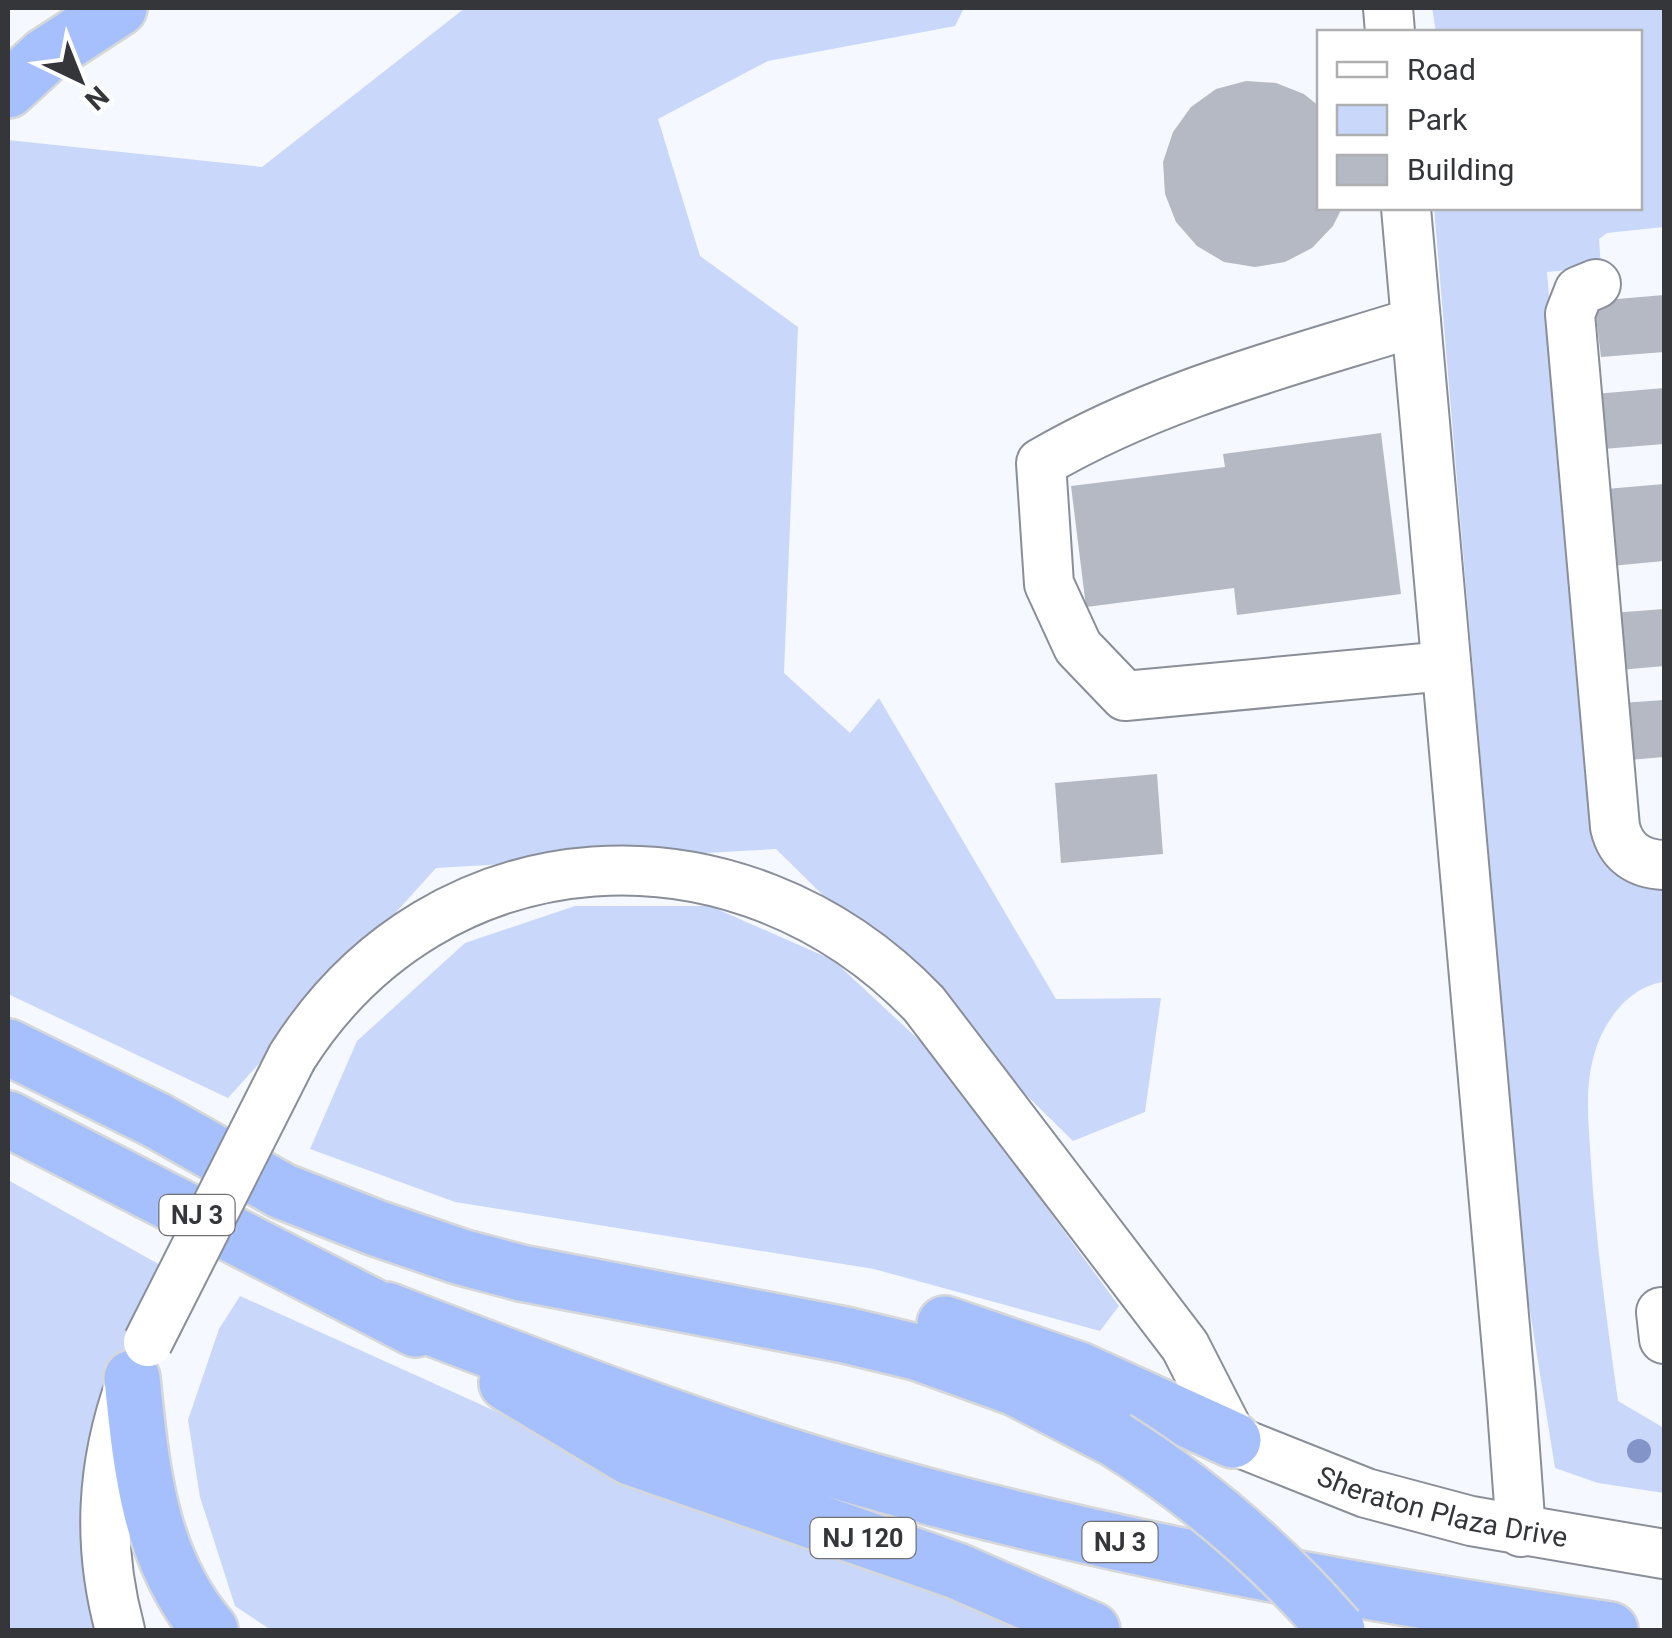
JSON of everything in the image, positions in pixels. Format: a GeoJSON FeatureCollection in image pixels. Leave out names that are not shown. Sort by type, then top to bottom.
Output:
{"type":"FeatureCollection","features":[{"type":"Feature","properties":{"kind":"highway"},"geometry":{"type":"LineString","coordinates":[[8,90],[45,56],[119,8]]}},
{"type":"Feature","properties":{"kind":"highway"},"geometry":{"type":"LineString","coordinates":[[8,1047],[156,1120],[282,1191],[461,1257],[579,1286],[882,1343],[984,1375],[1115,1439],[1178,1481],[1237,1528],[1292,1580],[1336,1630]]}},
{"type":"Feature","properties":{"kind":"highway","name":"NJ 3"},"geometry":{"type":"LineString","coordinates":[[8,1119],[386,1310],[711,1431],[947,1501],[1067,1531],[1291,1577],[1610,1630]]}},
{"type":"Feature","properties":{"kind":"highway"},"geometry":{"type":"LineString","coordinates":[[156,1120],[337,1190],[428,1219],[858,1303],[946,1324],[1079,1370],[1233,1440]]}},
{"type":"Feature","properties":{"kind":"highway","name":"NJ 120"},"geometry":{"type":"LineString","coordinates":[[386,1310],[630,1457],[957,1571],[1092,1630]]}},
{"type":"Feature","properties":{"kind":"highway"},"geometry":{"type":"LineString","coordinates":[[140,1360],[141,1473],[156,1534],[178,1583],[210,1630]]}},
{"type":"Feature","properties":{"kind":"street"},"geometry":{"type":"LineString","coordinates":[[1406,210],[1521,1532]]}},
{"type":"Feature","properties":{"kind":"street"},"geometry":{"type":"LineString","coordinates":[[1596,284],[1579,292],[1570,314],[1616,827],[1624,849],[1634,858],[1664,864]]}},
{"type":"Feature","properties":{"kind":"street"},"geometry":{"type":"LineString","coordinates":[[1416,322],[1180,396],[1083,438],[1041,463],[1050,584],[1078,648],[1125,696],[1446,666]]}},
{"type":"Feature","properties":{"kind":"street"},"geometry":{"type":"LineString","coordinates":[[120,1630],[106,1572],[104,1506],[110,1447],[140,1360],[292,1057],[324,1011],[371,963],[432,920],[504,890],[573,873],[640,869],[708,878],[778,901],[843,934],[900,979],[924,1004],[1184,1346],[1233,1440]]}},
{"type":"Feature","properties":{"kind":"street","name":"Sheraton Plaza Drive"},"geometry":{"type":"LineString","coordinates":[[1233,1440],[1366,1493],[1521,1532],[1664,1554]]}},
{"type":"Feature","properties":{"kind":"green space"},"geometry":{"type":"Polygon","coordinates":[[[465,8],[964,8],[955,26],[768,61],[658,119],[700,256],[798,327],[784,673],[850,733],[879,698],[1056,999],[1161,998],[1145,1112],[1073,1141],[776,849],[436,868],[228,1098],[8,994],[8,140],[262,167],[465,8]]]}},
{"type":"Feature","properties":{"kind":"green space"},"geometry":{"type":"Polygon","coordinates":[[[1432,8],[1664,8],[1664,227],[1607,233],[1599,239],[1601,267],[1547,272],[1592,826],[1664,886],[1664,982],[1640,990],[1611,1018],[1594,1055],[1588,1109],[1596,1223],[1618,1401],[1664,1428],[1664,1493],[1598,1483],[1555,1468],[1524,1274],[1434,210],[1642,210],[1642,30],[1436,30],[1432,8]]]}},
{"type":"Feature","properties":{"kind":"green space"},"geometry":{"type":"Polygon","coordinates":[[[575,906],[710,906],[833,960],[932,1052],[1119,1306],[1100,1331],[874,1269],[455,1202],[310,1149],[357,1041],[465,943],[575,906]]]}},
{"type":"Feature","properties":{"kind":"green space"},"geometry":{"type":"Polygon","coordinates":[[[8,1180],[162,1266],[111,1378],[81,1492],[93,1630],[8,1630],[8,1180]]]}},
{"type":"Feature","properties":{"kind":"green space"},"geometry":{"type":"Polygon","coordinates":[[[240,1296],[599,1458],[1041,1630],[271,1630],[235,1606],[200,1497],[188,1420],[219,1329],[240,1296]]]}},
{"type":"Feature","properties":{"kind":"building"},"geometry":{"type":"Polygon","coordinates":[[[1246,81],[1276,83],[1304,94],[1317,105],[1317,210],[1341,210],[1333,226],[1312,248],[1285,262],[1255,267],[1224,262],[1197,246],[1176,222],[1165,194],[1163,162],[1173,132],[1191,107],[1216,89],[1246,81]]]}},
{"type":"Feature","properties":{"kind":"building"},"geometry":{"type":"Polygon","coordinates":[[[1664,295],[1664,352],[1601,357],[1594,301],[1664,295]]]}},
{"type":"Feature","properties":{"kind":"building"},"geometry":{"type":"Polygon","coordinates":[[[1664,388],[1664,444],[1603,449],[1595,394],[1664,388]]]}},
{"type":"Feature","properties":{"kind":"building"},"geometry":{"type":"Polygon","coordinates":[[[1381,433],[1401,594],[1237,615],[1234,588],[1086,607],[1071,486],[1225,467],[1223,454],[1381,433]]]}},
{"type":"Feature","properties":{"kind":"building"},"geometry":{"type":"Polygon","coordinates":[[[1664,484],[1664,561],[1611,566],[1606,489],[1664,484]]]}},
{"type":"Feature","properties":{"kind":"building"},"geometry":{"type":"Polygon","coordinates":[[[1664,609],[1664,666],[1620,670],[1612,613],[1664,609]]]}},
{"type":"Feature","properties":{"kind":"building"},"geometry":{"type":"Polygon","coordinates":[[[1664,700],[1664,757],[1629,760],[1621,703],[1664,700]]]}},
{"type":"Feature","properties":{"kind":"building"},"geometry":{"type":"Polygon","coordinates":[[[1157,774],[1163,854],[1061,863],[1055,783],[1157,774]]]}}]}
